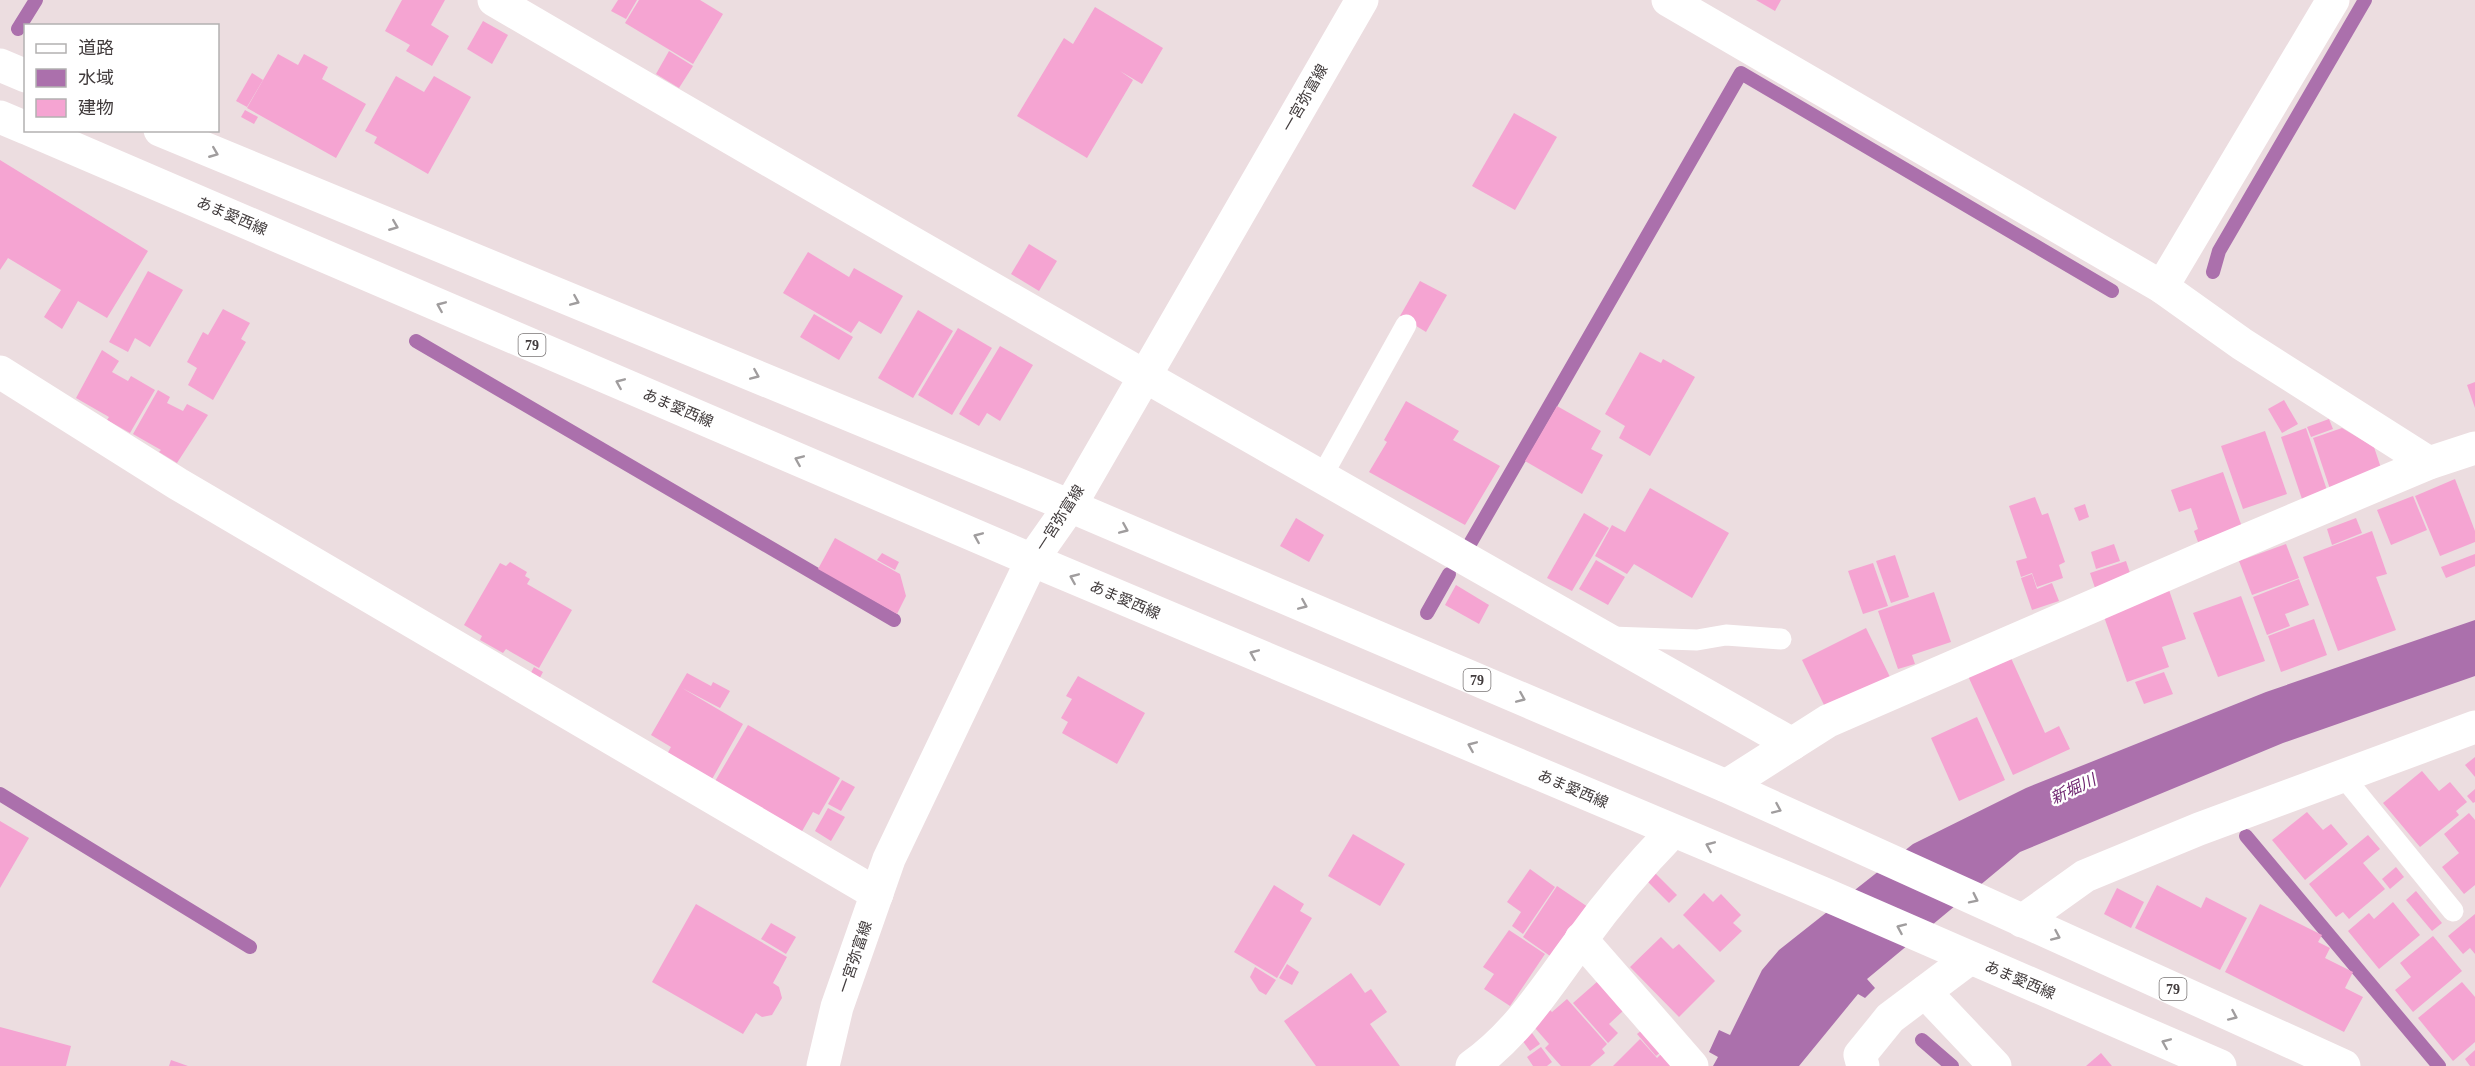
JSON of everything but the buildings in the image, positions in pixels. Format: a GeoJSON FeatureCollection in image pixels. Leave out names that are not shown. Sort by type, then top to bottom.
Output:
{"type":"FeatureCollection","features":[{"type":"Feature","properties":{"kind":"main road"},"geometry":{"type":"LineString","coordinates":[[494,0],[1144,377],[1792,744]]}},
{"type":"Feature","properties":{"kind":"main road","name":"一宮弥富線"},"geometry":{"type":"LineString","coordinates":[[823,1066],[837,1007],[889,859],[1032,560],[1070,506],[1362,0]]}},
{"type":"Feature","properties":{"kind":"main road"},"geometry":{"type":"LineString","coordinates":[[1668,0],[2162,287],[2242,344],[2429,463]]}},
{"type":"Feature","properties":{"kind":"main road"},"geometry":{"type":"LineString","coordinates":[[2162,287],[2333,0]]}},
{"type":"Feature","properties":{"kind":"main road"},"geometry":{"type":"LineString","coordinates":[[0,65],[24,75]]}},
{"type":"Feature","properties":{"kind":"main road"},"geometry":{"type":"LineString","coordinates":[[0,117],[24,127]]}},
{"type":"Feature","properties":{"kind":"main road","name":"あま愛西線"},"geometry":{"type":"LineString","coordinates":[[36,132],[1032,560],[1822,893],[2220,1066]]}},
{"type":"Feature","properties":{"kind":"main road","name":"79"},"geometry":{"type":"LineString","coordinates":[[165,132],[1070,506],[1726,786],[2344,1066]]}},
{"type":"Feature","properties":{"kind":"main road"},"geometry":{"type":"LineString","coordinates":[[0,372],[178,484],[877,894]]}},
{"type":"Feature","properties":{"kind":"main road"},"geometry":{"type":"LineString","coordinates":[[1726,786],[1839,717],[2206,557],[2429,463],[2475,448]]}},
{"type":"Feature","properties":{"kind":"main road"},"geometry":{"type":"LineString","coordinates":[[2012,917],[2085,876],[2199,829],[2475,727]]}},
{"type":"Feature","properties":{"kind":"main road"},"geometry":{"type":"LineString","coordinates":[[1472,1066],[1526,1017],[1581,939],[1632,874],[1673,831]]}},
{"type":"Feature","properties":{"kind":"main road"},"geometry":{"type":"LineString","coordinates":[[1581,939],[1692,1066]]}},
{"type":"Feature","properties":{"kind":"main road"},"geometry":{"type":"LineString","coordinates":[[1863,1066],[1860,1055],[1890,1018],[1925,992],[1963,955]]}},
{"type":"Feature","properties":{"kind":"main road"},"geometry":{"type":"LineString","coordinates":[[1925,992],[1995,1066]]}},
{"type":"Feature","properties":{"kind":"lane"},"geometry":{"type":"LineString","coordinates":[[1322,476],[1406,325]]}},
{"type":"Feature","properties":{"kind":"lane"},"geometry":{"type":"LineString","coordinates":[[1604,637],[1697,640],[1726,635],[1781,639]]}},
{"type":"Feature","properties":{"kind":"lane"},"geometry":{"type":"LineString","coordinates":[[2343,776],[2453,911]]}},
{"type":"Feature","properties":{"kind":"water","name":"新堀川"},"geometry":{"type":"Polygon","coordinates":[[[2475,620],[2475,676],[2283,743],[2020,852],[1867,979],[1875,988],[1865,998],[1858,994],[1799,1066],[1713,1066],[1718,1057],[1709,1052],[1719,1030],[1730,1035],[1762,970],[1779,950],[1913,844],[2026,788],[2266,692],[2475,620]]]}},
{"type":"Feature","properties":{"kind":"waterway"},"geometry":{"type":"LineString","coordinates":[[18,29],[36,0]]}},
{"type":"Feature","properties":{"kind":"waterway"},"geometry":{"type":"LineString","coordinates":[[2213,272],[2219,251],[2365,0]]}},
{"type":"Feature","properties":{"kind":"waterway"},"geometry":{"type":"LineString","coordinates":[[1471,542],[1741,73],[2112,291]]}},
{"type":"Feature","properties":{"kind":"waterway"},"geometry":{"type":"LineString","coordinates":[[416,341],[894,620]]}},
{"type":"Feature","properties":{"kind":"waterway"},"geometry":{"type":"LineString","coordinates":[[1427,613],[1449,574]]}},
{"type":"Feature","properties":{"kind":"waterway"},"geometry":{"type":"LineString","coordinates":[[0,794],[250,947]]}},
{"type":"Feature","properties":{"kind":"waterway"},"geometry":{"type":"LineString","coordinates":[[2246,836],[2439,1066]]}},
{"type":"Feature","properties":{"kind":"waterway"},"geometry":{"type":"LineString","coordinates":[[1922,1040],[1952,1066]]}}]}
